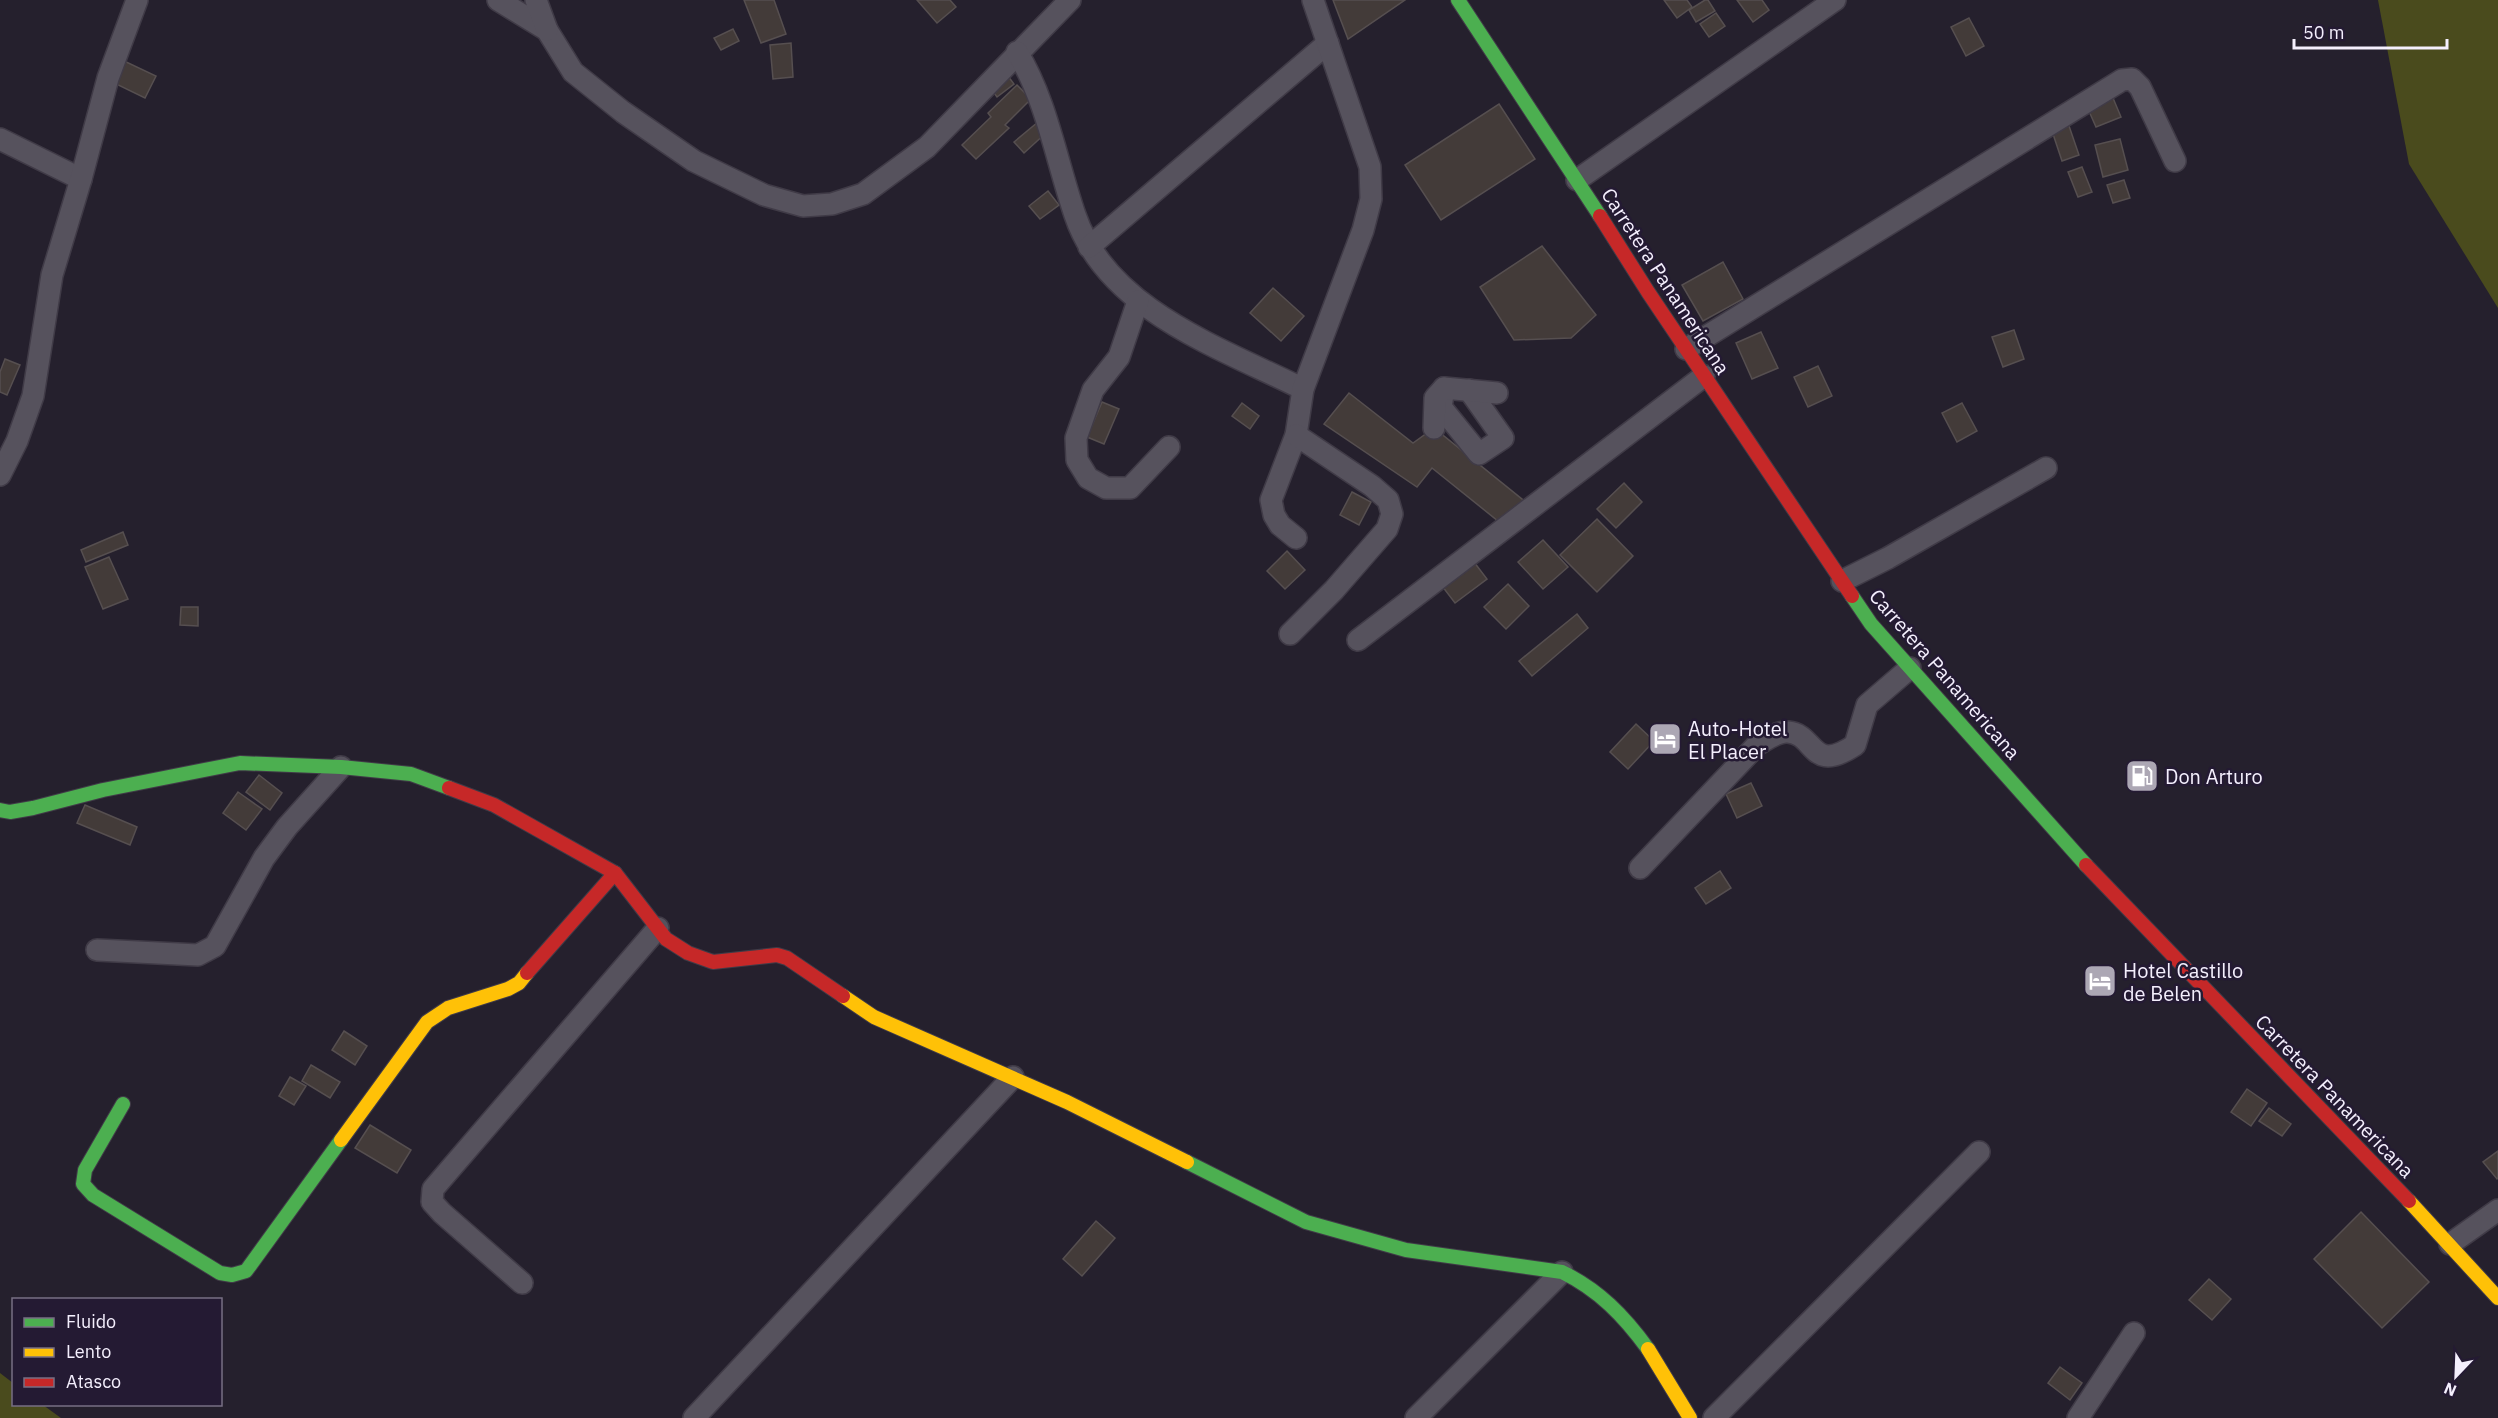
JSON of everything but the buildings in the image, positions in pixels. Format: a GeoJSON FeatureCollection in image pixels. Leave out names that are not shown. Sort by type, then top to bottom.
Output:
{"type":"FeatureCollection","features":[{"type":"Feature","properties":{"kind":"main road","name":"Carretera Panamericana"},"geometry":{"type":"LineString","coordinates":[[1458,0],[1686,349],[1871,624],[2099,880],[2450,1244],[2498,1298]]}},
{"type":"Feature","properties":{"kind":"main road"},"geometry":{"type":"LineString","coordinates":[[0,810],[10,812],[33,808],[103,789],[240,763],[341,767],[411,774],[494,805],[615,873],[666,939],[688,953],[714,962],[777,955],[788,958],[874,1017],[1013,1077],[1306,1221],[1406,1250],[1562,1272],[1576,1277],[1612,1305],[1638,1336],[1690,1418]]}},
{"type":"Feature","properties":{"kind":"main road"},"geometry":{"type":"LineString","coordinates":[[123,1104],[85,1170],[83,1184],[93,1195],[220,1273],[232,1275],[246,1271],[427,1022],[446,1008],[507,991],[519,983],[615,873]]}},
{"type":"Feature","properties":{"kind":"street"},"geometry":{"type":"LineString","coordinates":[[0,475],[17,441],[33,396],[52,275],[108,78],[137,0]]}},
{"type":"Feature","properties":{"kind":"street"},"geometry":{"type":"LineString","coordinates":[[498,0],[547,30]]}},
{"type":"Feature","properties":{"kind":"street"},"geometry":{"type":"LineString","coordinates":[[536,0],[547,30],[573,72],[623,112],[694,161],[764,195],[803,206],[832,204],[863,194],[927,147],[1070,0]]}},
{"type":"Feature","properties":{"kind":"street"},"geometry":{"type":"LineString","coordinates":[[1296,538],[1280,525],[1274,515],[1271,500],[1296,435],[1303,389],[1364,230],[1371,199],[1370,167],[1313,0]]}},
{"type":"Feature","properties":{"kind":"street"},"geometry":{"type":"LineString","coordinates":[[1577,180],[1835,0]]}},
{"type":"Feature","properties":{"kind":"street"},"geometry":{"type":"LineString","coordinates":[[1089,247],[1328,43]]}},
{"type":"Feature","properties":{"kind":"street"},"geometry":{"type":"LineString","coordinates":[[1017,52],[1033,78],[1075,217],[1089,247],[1138,301],[1164,320],[1303,389]]}},
{"type":"Feature","properties":{"kind":"street"},"geometry":{"type":"LineString","coordinates":[[1686,349],[2122,80],[2132,79],[2140,87],[2175,161]]}},
{"type":"Feature","properties":{"kind":"street"},"geometry":{"type":"LineString","coordinates":[[0,139],[81,179]]}},
{"type":"Feature","properties":{"kind":"street"},"geometry":{"type":"LineString","coordinates":[[1138,301],[1119,357],[1093,390],[1083,416],[1076,438],[1077,460],[1088,478],[1107,488],[1130,488],[1169,447]]}},
{"type":"Feature","properties":{"kind":"street"},"geometry":{"type":"LineString","coordinates":[[1358,640],[1704,376]]}},
{"type":"Feature","properties":{"kind":"street"},"geometry":{"type":"LineString","coordinates":[[1444,388],[1497,393]]}},
{"type":"Feature","properties":{"kind":"street"},"geometry":{"type":"LineString","coordinates":[[1444,388],[1441,407],[1479,454],[1503,438],[1469,390]]}},
{"type":"Feature","properties":{"kind":"street"},"geometry":{"type":"LineString","coordinates":[[1434,428],[1435,398],[1444,388]]}},
{"type":"Feature","properties":{"kind":"street"},"geometry":{"type":"LineString","coordinates":[[1290,634],[1335,590],[1387,529],[1392,514],[1388,500],[1372,486],[1296,435]]}},
{"type":"Feature","properties":{"kind":"street"},"geometry":{"type":"LineString","coordinates":[[1842,581],[1888,558],[2046,468]]}},
{"type":"Feature","properties":{"kind":"street"},"geometry":{"type":"LineString","coordinates":[[1640,868],[1757,745],[1776,734],[1788,732],[1798,736],[1817,753],[1830,756],[1844,753],[1855,746],[1866,705],[1910,668]]}},
{"type":"Feature","properties":{"kind":"street"},"geometry":{"type":"LineString","coordinates":[[97,950],[198,955],[216,946],[264,858],[286,827],[341,767]]}},
{"type":"Feature","properties":{"kind":"street"},"geometry":{"type":"LineString","coordinates":[[522,1283],[442,1213],[432,1202],[433,1189],[658,928]]}},
{"type":"Feature","properties":{"kind":"street"},"geometry":{"type":"LineString","coordinates":[[694,1418],[1013,1077]]}},
{"type":"Feature","properties":{"kind":"street"},"geometry":{"type":"LineString","coordinates":[[1714,1418],[1979,1152]]}},
{"type":"Feature","properties":{"kind":"street"},"geometry":{"type":"LineString","coordinates":[[2450,1244],[2498,1210]]}},
{"type":"Feature","properties":{"kind":"street"},"geometry":{"type":"LineString","coordinates":[[1416,1418],[1562,1272]]}},
{"type":"Feature","properties":{"kind":"street"},"geometry":{"type":"LineString","coordinates":[[2078,1418],[2134,1333]]}},
{"type":"Feature","properties":{"kind":"shaded area"},"geometry":{"type":"Polygon","coordinates":[[[2378,0],[2498,0],[2498,308],[2409,164],[2378,0]]]}},
{"type":"Feature","properties":{"kind":"shaded area"},"geometry":{"type":"Polygon","coordinates":[[[0,1373],[12,1382],[12,1406],[44,1406],[61,1418],[0,1418],[0,1373]]]}},
{"type":"Feature","properties":{"kind":"traffic: fast"},"geometry":{"type":"LineString","coordinates":[[1458,0],[1600,216]]}},
{"type":"Feature","properties":{"kind":"traffic: fast"},"geometry":{"type":"LineString","coordinates":[[1852,596],[1871,624],[2086,865]]}},
{"type":"Feature","properties":{"kind":"traffic: fast"},"geometry":{"type":"LineString","coordinates":[[0,810],[10,812],[33,808],[103,790],[240,763],[341,767],[411,774],[449,788]]}},
{"type":"Feature","properties":{"kind":"traffic: fast"},"geometry":{"type":"LineString","coordinates":[[123,1104],[85,1170],[83,1184],[93,1195],[220,1273],[232,1275],[246,1271],[341,1140]]}},
{"type":"Feature","properties":{"kind":"traffic: fast"},"geometry":{"type":"LineString","coordinates":[[1187,1162],[1306,1222],[1406,1250],[1562,1272],[1588,1287],[1610,1305],[1648,1349]]}},
{"type":"Feature","properties":{"kind":"traffic: slow"},"geometry":{"type":"LineString","coordinates":[[341,1140],[427,1022],[448,1008],[508,989],[519,983],[527,973]]}},
{"type":"Feature","properties":{"kind":"traffic: slow"},"geometry":{"type":"LineString","coordinates":[[843,996],[874,1017],[1067,1102],[1187,1162]]}},
{"type":"Feature","properties":{"kind":"traffic: slow"},"geometry":{"type":"LineString","coordinates":[[2409,1201],[2498,1298]]}},
{"type":"Feature","properties":{"kind":"traffic: slow"},"geometry":{"type":"LineString","coordinates":[[1648,1349],[1690,1418]]}},
{"type":"Feature","properties":{"kind":"traffic: jam"},"geometry":{"type":"LineString","coordinates":[[1600,216],[1648,292],[1852,596]]}},
{"type":"Feature","properties":{"kind":"traffic: jam"},"geometry":{"type":"LineString","coordinates":[[449,788],[494,805],[615,873],[666,939],[688,953],[713,962],[777,955],[787,958],[843,996]]}},
{"type":"Feature","properties":{"kind":"traffic: jam"},"geometry":{"type":"LineString","coordinates":[[2086,865],[2409,1201]]}},
{"type":"Feature","properties":{"kind":"traffic: jam"},"geometry":{"type":"LineString","coordinates":[[527,973],[615,873]]}},
{"type":"Feature","properties":{"kind":"place","name":"Auto-Hotel El Placer"},"geometry":{"type":"Point","coordinates":[1665,739]}},
{"type":"Feature","properties":{"kind":"place","name":"Don Arturo"},"geometry":{"type":"Point","coordinates":[2142,776]}},
{"type":"Feature","properties":{"kind":"place","name":"Hotel Castillo de Belen"},"geometry":{"type":"Point","coordinates":[2100,981]}}]}
